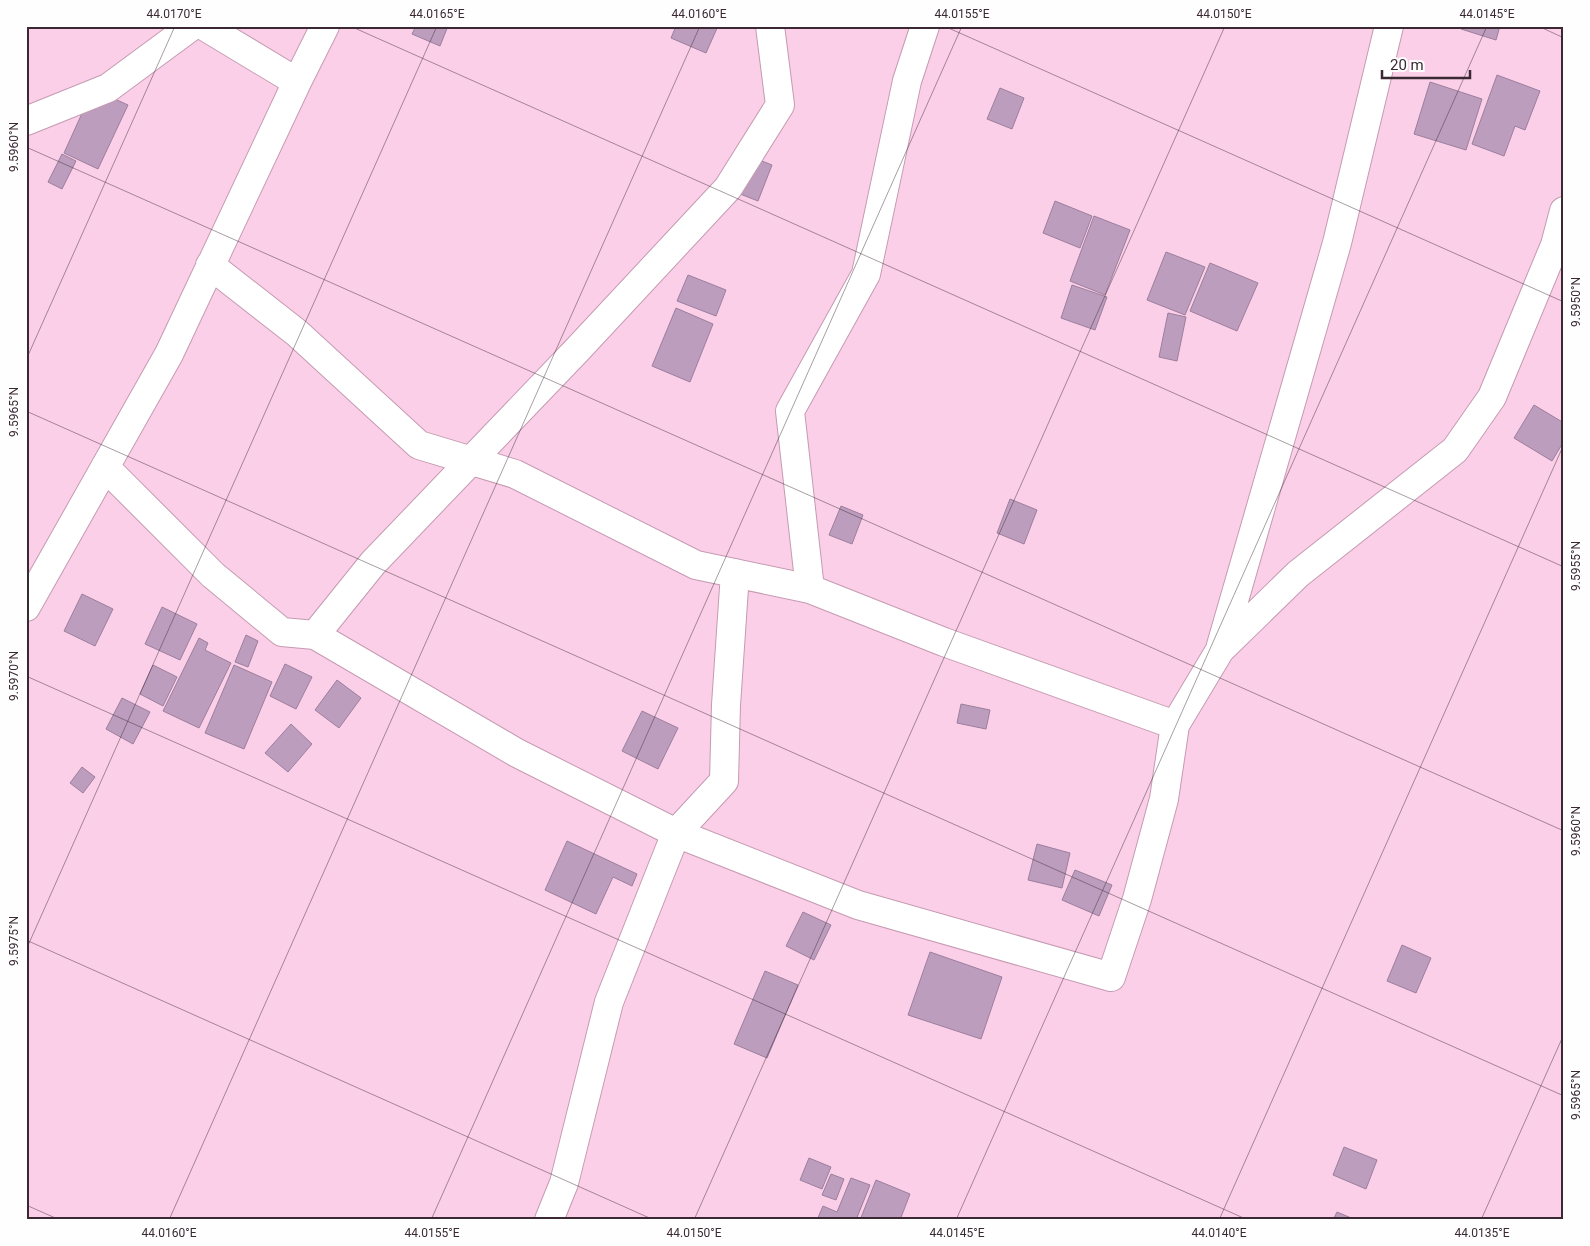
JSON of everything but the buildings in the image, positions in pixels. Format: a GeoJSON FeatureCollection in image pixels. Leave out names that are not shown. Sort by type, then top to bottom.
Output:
{"type":"FeatureCollection","features":[{"type":"Feature","properties":{"kind":"street"},"geometry":{"type":"LineString","coordinates":[[26,121],[108,88],[192,26]]}},
{"type":"Feature","properties":{"kind":"street"},"geometry":{"type":"LineString","coordinates":[[204,26],[297,82]]}},
{"type":"Feature","properties":{"kind":"street"},"geometry":{"type":"LineString","coordinates":[[26,607],[169,354],[325,26]]}},
{"type":"Feature","properties":{"kind":"street"},"geometry":{"type":"LineString","coordinates":[[315,635],[373,563],[472,461],[728,188],[780,105],[770,26]]}},
{"type":"Feature","properties":{"kind":"street"},"geometry":{"type":"LineString","coordinates":[[810,589],[790,410],[866,274],[907,81],[925,26]]}},
{"type":"Feature","properties":{"kind":"street"},"geometry":{"type":"LineString","coordinates":[[1220,650],[1337,243],[1389,26]]}},
{"type":"Feature","properties":{"kind":"street"},"geometry":{"type":"LineString","coordinates":[[105,467],[213,575],[282,632],[315,635],[517,753],[676,833],[858,905],[1110,976],[1137,899],[1164,799],[1175,725],[1220,650],[1298,574],[1455,450],[1492,397],[1555,245],[1564,211]]}},
{"type":"Feature","properties":{"kind":"street"},"geometry":{"type":"LineString","coordinates":[[210,265],[297,333],[419,445],[515,474],[696,565],[810,589],[944,642],[1175,725]]}},
{"type":"Feature","properties":{"kind":"street"},"geometry":{"type":"LineString","coordinates":[[549,1220],[564,1183],[609,1002],[676,833],[724,781],[726,705],[735,573]]}}]}
